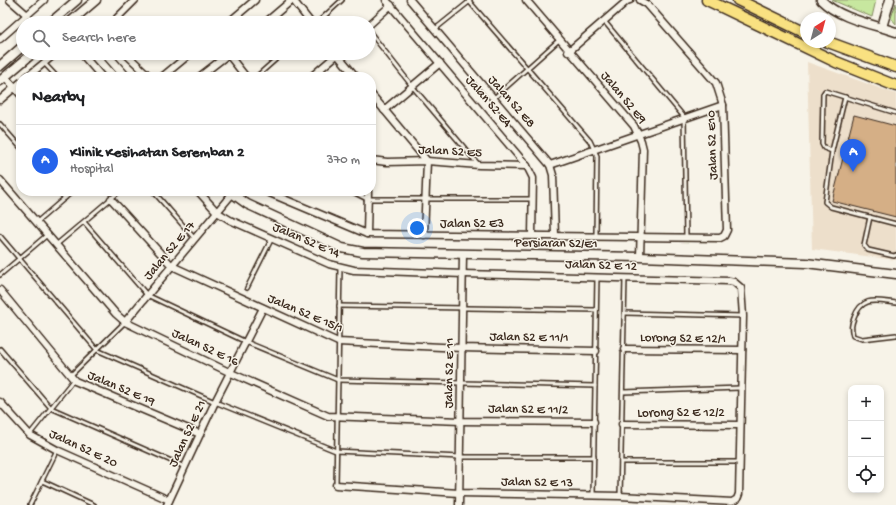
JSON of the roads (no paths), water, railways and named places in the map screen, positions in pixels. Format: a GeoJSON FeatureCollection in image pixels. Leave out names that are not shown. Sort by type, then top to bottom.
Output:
{"type":"FeatureCollection","features":[{"type":"Feature","properties":{"kind":"main road"},"geometry":{"type":"LineString","coordinates":[[707,0],[836,62],[896,86]]}},
{"type":"Feature","properties":{"kind":"main road"},"geometry":{"type":"LineString","coordinates":[[738,0],[800,30]]}},
{"type":"Feature","properties":{"kind":"main road"},"geometry":{"type":"LineString","coordinates":[[836,45],[896,67]]}},
{"type":"Feature","properties":{"kind":"street"},"geometry":{"type":"LineString","coordinates":[[10,0],[26,14],[44,0]]}},
{"type":"Feature","properties":{"kind":"street"},"geometry":{"type":"LineString","coordinates":[[58,16],[76,0]]}},
{"type":"Feature","properties":{"kind":"street"},"geometry":{"type":"LineString","coordinates":[[79,16],[96,0]]}},
{"type":"Feature","properties":{"kind":"street"},"geometry":{"type":"LineString","coordinates":[[119,16],[135,0]]}},
{"type":"Feature","properties":{"kind":"street"},"geometry":{"type":"LineString","coordinates":[[236,16],[255,0]]}},
{"type":"Feature","properties":{"kind":"street"},"geometry":{"type":"LineString","coordinates":[[274,16],[293,0],[306,16]]}},
{"type":"Feature","properties":{"kind":"street","name":"Jalan S2 E8"},"geometry":{"type":"LineString","coordinates":[[410,0],[550,165]]}},
{"type":"Feature","properties":{"kind":"street","name":"Jalan S2 E9"},"geometry":{"type":"LineString","coordinates":[[526,0],[568,52],[634,126],[638,133],[643,149],[640,257]]}},
{"type":"Feature","properties":{"kind":"street"},"geometry":{"type":"LineString","coordinates":[[568,52],[630,0]]}},
{"type":"Feature","properties":{"kind":"street","name":"Jalan S2 E10"},"geometry":{"type":"LineString","coordinates":[[640,0],[647,4],[716,83],[723,104],[727,230],[724,236],[720,238],[640,237]]}},
{"type":"Feature","properties":{"kind":"street"},"geometry":{"type":"LineString","coordinates":[[821,0],[837,11],[896,32]]}},
{"type":"Feature","properties":{"kind":"street"},"geometry":{"type":"LineString","coordinates":[[882,27],[890,0]]}},
{"type":"Feature","properties":{"kind":"street"},"geometry":{"type":"LineString","coordinates":[[376,17],[388,2]]}},
{"type":"Feature","properties":{"kind":"street","name":"Jalan S2 E4"},"geometry":{"type":"LineString","coordinates":[[388,2],[527,166],[533,178],[532,235]]}},
{"type":"Feature","properties":{"kind":"street"},"geometry":{"type":"LineString","coordinates":[[66,9],[71,16]]}},
{"type":"Feature","properties":{"kind":"street"},"geometry":{"type":"LineString","coordinates":[[0,39],[16,24]]}},
{"type":"Feature","properties":{"kind":"street"},"geometry":{"type":"LineString","coordinates":[[0,66],[16,52]]}},
{"type":"Feature","properties":{"kind":"street"},"geometry":{"type":"LineString","coordinates":[[0,100],[14,88],[3,79],[26,60]]}},
{"type":"Feature","properties":{"kind":"street"},"geometry":{"type":"LineString","coordinates":[[33,72],[48,60]]}},
{"type":"Feature","properties":{"kind":"street"},"geometry":{"type":"LineString","coordinates":[[87,60],[98,72]]}},
{"type":"Feature","properties":{"kind":"street"},"geometry":{"type":"LineString","coordinates":[[111,60],[122,72]]}},
{"type":"Feature","properties":{"kind":"street"},"geometry":{"type":"LineString","coordinates":[[132,60],[145,72]]}},
{"type":"Feature","properties":{"kind":"street"},"geometry":{"type":"LineString","coordinates":[[168,72],[183,60]]}},
{"type":"Feature","properties":{"kind":"street"},"geometry":{"type":"LineString","coordinates":[[206,72],[221,60]]}},
{"type":"Feature","properties":{"kind":"street"},"geometry":{"type":"LineString","coordinates":[[233,60],[242,72]]}},
{"type":"Feature","properties":{"kind":"street"},"geometry":{"type":"LineString","coordinates":[[316,72],[330,60]]}},
{"type":"Feature","properties":{"kind":"street"},"geometry":{"type":"LineString","coordinates":[[342,60],[352,72]]}},
{"type":"Feature","properties":{"kind":"street"},"geometry":{"type":"LineString","coordinates":[[384,110],[440,63]]}},
{"type":"Feature","properties":{"kind":"street"},"geometry":{"type":"LineString","coordinates":[[376,100],[427,161],[424,235]]}},
{"type":"Feature","properties":{"kind":"street"},"geometry":{"type":"LineString","coordinates":[[555,235],[553,175],[550,165],[723,104]]}},
{"type":"Feature","properties":{"kind":"street","name":"Jalan S2 E5"},"geometry":{"type":"LineString","coordinates":[[376,161],[387,162],[427,161],[479,165],[527,166]]}},
{"type":"Feature","properties":{"kind":"street","name":"Jalan S2 E 16"},"geometry":{"type":"LineString","coordinates":[[0,180],[56,246],[116,314],[125,322],[328,416],[461,421]]}},
{"type":"Feature","properties":{"kind":"street","name":"Jalan S2 E 14"},"geometry":{"type":"LineString","coordinates":[[203,196],[218,212],[230,220],[340,268],[463,274]]}},
{"type":"Feature","properties":{"kind":"street","name":"Jalan S2 E 17"},"geometry":{"type":"LineString","coordinates":[[125,322],[218,212],[228,196]]}},
{"type":"Feature","properties":{"kind":"street","name":"Persiaran S2/E1"},"geometry":{"type":"LineString","coordinates":[[235,196],[247,204],[342,248],[363,252],[640,257],[806,263],[896,274]]}},
{"type":"Feature","properties":{"kind":"street","name":"Jalan S2 E3"},"geometry":{"type":"LineString","coordinates":[[277,196],[367,234],[596,235],[640,237]]}},
{"type":"Feature","properties":{"kind":"street"},"geometry":{"type":"LineString","coordinates":[[367,196],[367,234]]}},
{"type":"Feature","properties":{"kind":"street"},"geometry":{"type":"LineString","coordinates":[[111,199],[172,266]]}},
{"type":"Feature","properties":{"kind":"street","name":"Jalan S2 E 11"},"geometry":{"type":"LineString","coordinates":[[459,505],[463,254]]}},
{"type":"Feature","properties":{"kind":"street","name":"Jalan S2 E 15/1"},"geometry":{"type":"LineString","coordinates":[[172,266],[338,342],[462,348]]}},
{"type":"Feature","properties":{"kind":"street","name":"Jalan S2 E 12"},"geometry":{"type":"LineString","coordinates":[[463,274],[729,280],[738,284],[741,288],[743,316]]}},
{"type":"Feature","properties":{"kind":"street","name":"Jalan S2 E 19"},"geometry":{"type":"LineString","coordinates":[[0,290],[72,378],[82,385],[200,434]]}},
{"type":"Feature","properties":{"kind":"street","name":"Jalan S2 E 21"},"geometry":{"type":"LineString","coordinates":[[168,503],[215,402],[263,308]]}},
{"type":"Feature","properties":{"kind":"street"},"geometry":{"type":"LineString","coordinates":[[738,462],[743,316]]}},
{"type":"Feature","properties":{"kind":"street","name":"Jalan S2 E 11/1"},"geometry":{"type":"LineString","coordinates":[[462,348],[596,351]]}},
{"type":"Feature","properties":{"kind":"street","name":"Lorong S2 E 12/1"},"geometry":{"type":"LineString","coordinates":[[624,349],[742,350]]}},
{"type":"Feature","properties":{"kind":"street","name":"Jalan S2 E 20"},"geometry":{"type":"LineString","coordinates":[[0,402],[30,435],[57,450],[168,503]]}},
{"type":"Feature","properties":{"kind":"street","name":"Jalan S2 E 11/2"},"geometry":{"type":"LineString","coordinates":[[461,421],[594,422]]}},
{"type":"Feature","properties":{"kind":"street","name":"Lorong S2 E 12/2"},"geometry":{"type":"LineString","coordinates":[[622,424],[739,425]]}},
{"type":"Feature","properties":{"kind":"street","name":"Jalan S2 E 13"},"geometry":{"type":"LineString","coordinates":[[336,485],[459,493],[620,496],[732,502],[737,499],[738,494],[738,462]]}},
{"type":"Feature","properties":{"kind":"lane"},"geometry":{"type":"LineString","coordinates":[[325,16],[342,0]]}},
{"type":"Feature","properties":{"kind":"lane"},"geometry":{"type":"LineString","coordinates":[[434,30],[469,0],[526,69],[590,141],[597,156],[596,235]]}},
{"type":"Feature","properties":{"kind":"lane"},"geometry":{"type":"LineString","coordinates":[[604,21],[684,117],[686,237]]}},
{"type":"Feature","properties":{"kind":"lane"},"geometry":{"type":"LineString","coordinates":[[376,40],[412,86],[479,165]]}},
{"type":"Feature","properties":{"kind":"lane"},"geometry":{"type":"LineString","coordinates":[[493,99],[559,40]]}},
{"type":"Feature","properties":{"kind":"lane"},"geometry":{"type":"LineString","coordinates":[[262,72],[275,60]]}},
{"type":"Feature","properties":{"kind":"lane"},"geometry":{"type":"LineString","coordinates":[[44,63],[52,72]]}},
{"type":"Feature","properties":{"kind":"lane"},"geometry":{"type":"LineString","coordinates":[[832,151],[824,148],[822,144],[823,93],[828,92],[896,113]]}},
{"type":"Feature","properties":{"kind":"lane"},"geometry":{"type":"LineString","coordinates":[[845,97],[832,151],[826,202],[831,207],[896,224]]}},
{"type":"Feature","properties":{"kind":"lane"},"geometry":{"type":"LineString","coordinates":[[0,124],[16,142]]}},
{"type":"Feature","properties":{"kind":"lane"},"geometry":{"type":"LineString","coordinates":[[37,222],[67,196]]}},
{"type":"Feature","properties":{"kind":"lane"},"geometry":{"type":"LineString","coordinates":[[56,246],[114,196]]}},
{"type":"Feature","properties":{"kind":"lane"},"geometry":{"type":"LineString","coordinates":[[157,196],[195,239]]}},
{"type":"Feature","properties":{"kind":"lane"},"geometry":{"type":"LineString","coordinates":[[361,196],[367,199],[533,199]]}},
{"type":"Feature","properties":{"kind":"lane"},"geometry":{"type":"LineString","coordinates":[[870,217],[864,245],[865,248],[874,252],[894,256],[896,255]]}},
{"type":"Feature","properties":{"kind":"lane"},"geometry":{"type":"LineString","coordinates":[[84,222],[148,295],[246,342],[338,380],[595,386]]}},
{"type":"Feature","properties":{"kind":"lane"},"geometry":{"type":"LineString","coordinates":[[0,275],[47,235]]}},
{"type":"Feature","properties":{"kind":"lane"},"geometry":{"type":"LineString","coordinates":[[0,236],[97,350],[215,402],[336,451],[460,457],[594,457]]}},
{"type":"Feature","properties":{"kind":"lane"},"geometry":{"type":"LineString","coordinates":[[246,288],[272,238]]}},
{"type":"Feature","properties":{"kind":"lane"},"geometry":{"type":"LineString","coordinates":[[336,485],[340,268]]}},
{"type":"Feature","properties":{"kind":"lane"},"geometry":{"type":"LineString","coordinates":[[593,496],[597,277]]}},
{"type":"Feature","properties":{"kind":"lane"},"geometry":{"type":"LineString","coordinates":[[620,496],[625,278]]}},
{"type":"Feature","properties":{"kind":"lane"},"geometry":{"type":"LineString","coordinates":[[896,303],[871,301],[861,305],[857,308],[850,328],[853,336],[862,339],[896,335]]}},
{"type":"Feature","properties":{"kind":"lane"},"geometry":{"type":"LineString","coordinates":[[339,306],[596,310]]}},
{"type":"Feature","properties":{"kind":"lane"},"geometry":{"type":"LineString","coordinates":[[625,313],[743,316]]}},
{"type":"Feature","properties":{"kind":"lane"},"geometry":{"type":"LineString","coordinates":[[30,435],[72,378],[125,322]]}},
{"type":"Feature","properties":{"kind":"lane"},"geometry":{"type":"LineString","coordinates":[[0,349],[51,408],[185,467]]}},
{"type":"Feature","properties":{"kind":"lane"},"geometry":{"type":"LineString","coordinates":[[623,392],[740,388]]}},
{"type":"Feature","properties":{"kind":"lane"},"geometry":{"type":"LineString","coordinates":[[30,505],[57,450]]}},
{"type":"Feature","properties":{"kind":"lane"},"geometry":{"type":"LineString","coordinates":[[621,462],[738,462]]}},
{"type":"Feature","properties":{"kind":"lane"},"geometry":{"type":"LineString","coordinates":[[42,481],[94,505]]}},
{"type":"Feature","properties":{"kind":"place","name":"Klinik Kesihatan Seremban 2"},"geometry":{"type":"Point","coordinates":[853,172]}}]}
